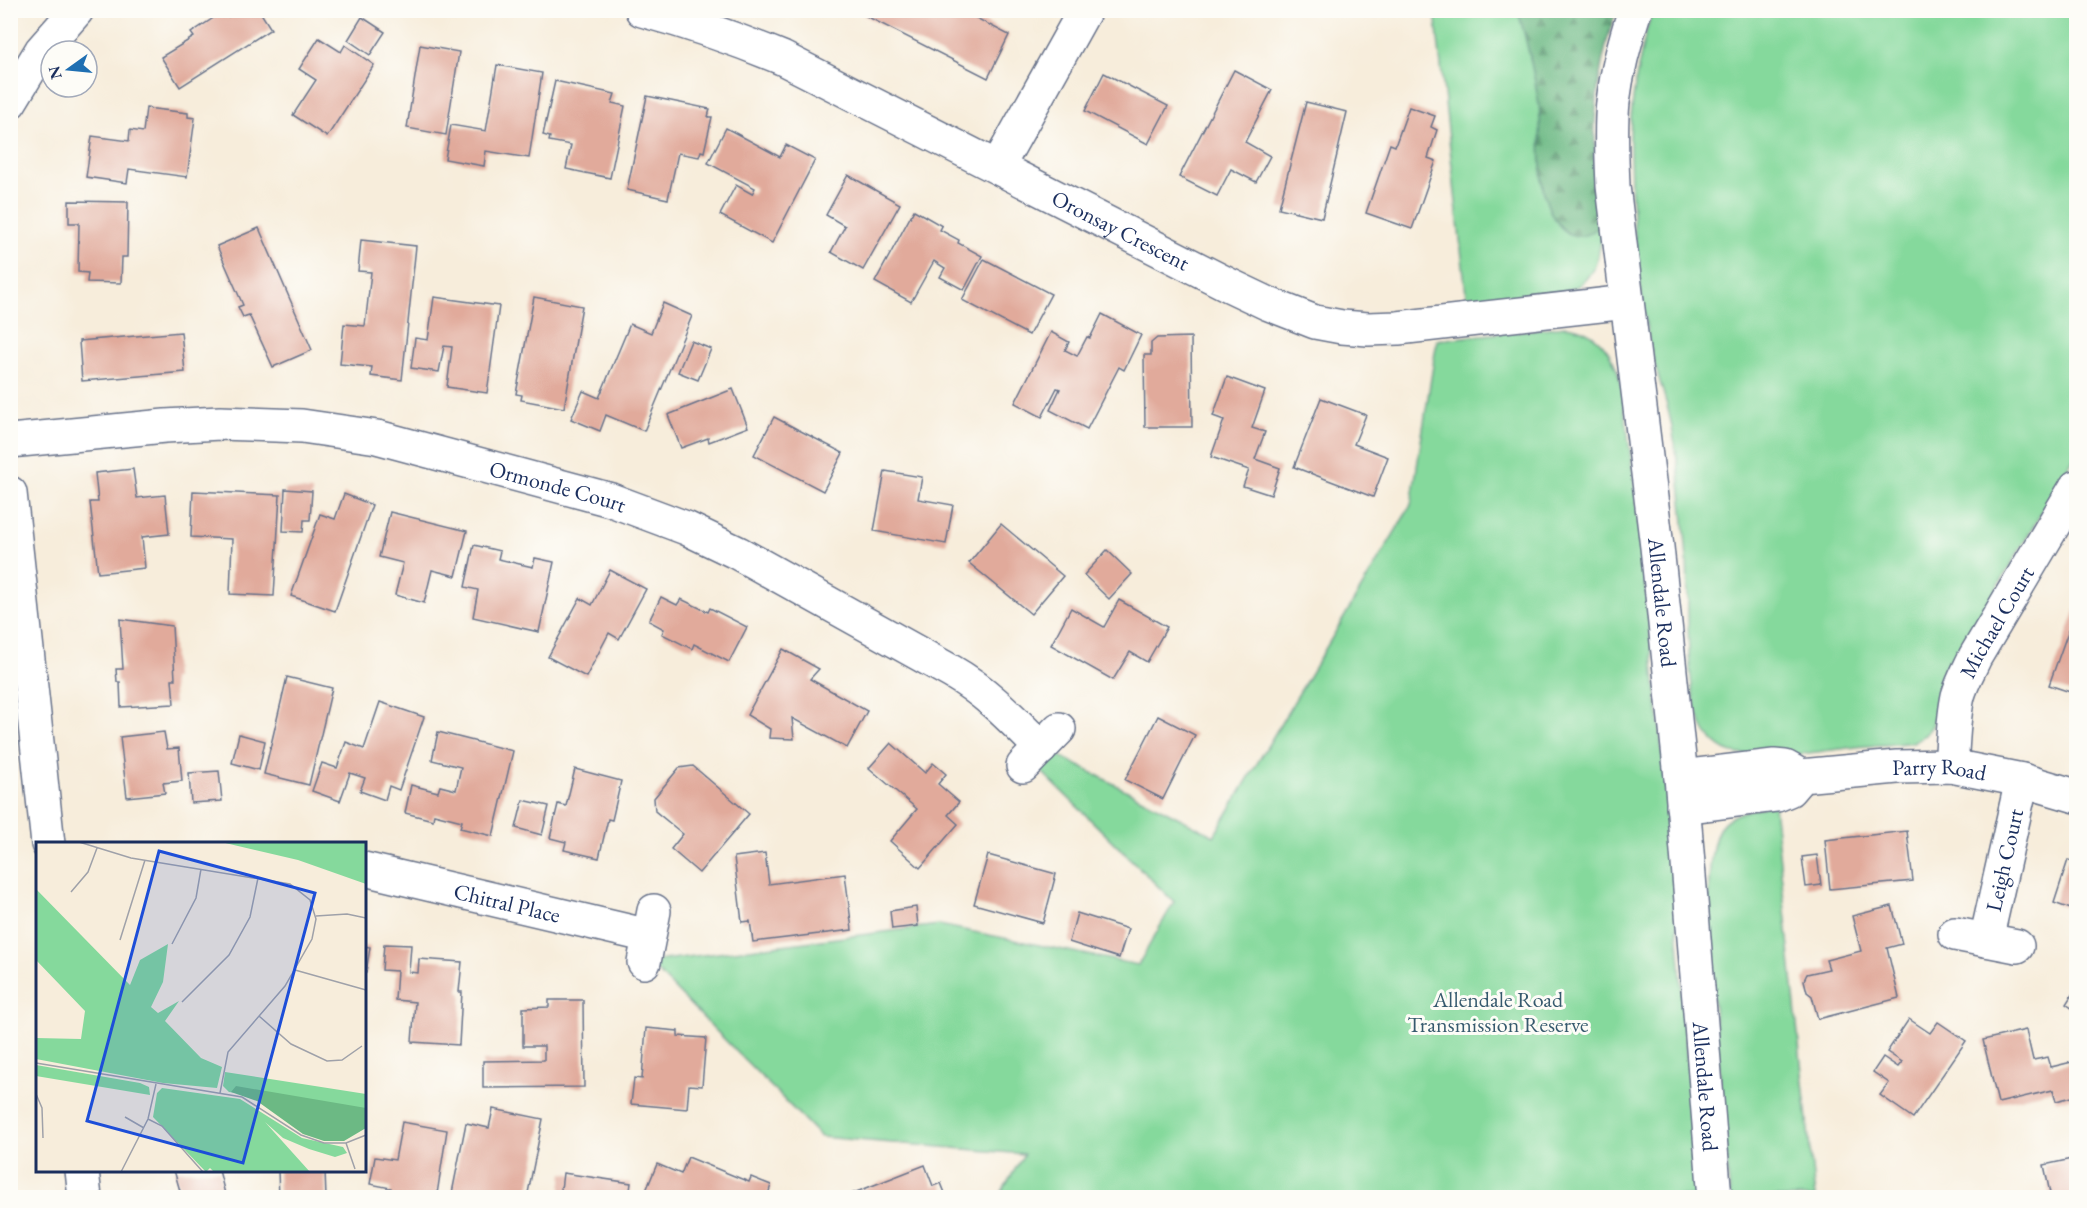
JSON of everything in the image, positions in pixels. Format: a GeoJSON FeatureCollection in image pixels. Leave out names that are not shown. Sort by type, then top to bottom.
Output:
{"type":"FeatureCollection","features":[{"type":"Feature","properties":{"kind":"street"},"geometry":{"type":"LineString","coordinates":[[10,102],[41,51],[78,10]]}},
{"type":"Feature","properties":{"kind":"street","name":"Oronsay Crescent"},"geometry":{"type":"LineString","coordinates":[[642,10],[732,37],[782,58],[1229,285],[1315,322],[1342,327],[1398,328],[1627,302]]}},
{"type":"Feature","properties":{"kind":"street"},"geometry":{"type":"LineString","coordinates":[[998,166],[1085,10]]}},
{"type":"Feature","properties":{"kind":"street","name":"Allendale Road"},"geometry":{"type":"LineString","coordinates":[[1635,10],[1620,63],[1613,102],[1613,186],[1657,547],[1682,792],[1714,1197]]}},
{"type":"Feature","properties":{"kind":"street","name":"Ormonde Court"},"geometry":{"type":"LineString","coordinates":[[10,441],[220,423],[302,426],[377,437],[611,500],[686,528],[738,554],[960,677],[996,703],[1041,748]]}},
{"type":"Feature","properties":{"kind":"street","name":"Michael Court"},"geometry":{"type":"LineString","coordinates":[[1951,766],[1958,695],[1964,681],[1975,657],[2076,487]]}},
{"type":"Feature","properties":{"kind":"street"},"geometry":{"type":"LineString","coordinates":[[10,493],[48,842]]}},
{"type":"Feature","properties":{"kind":"street","name":"Parry Road"},"geometry":{"type":"LineString","coordinates":[[1682,792],[1777,795],[1788,790],[1801,776],[1897,766],[1951,766],[2022,780],[2076,796]]}},
{"type":"Feature","properties":{"kind":"street","name":"Leigh Court"},"geometry":{"type":"LineString","coordinates":[[1986,940],[2022,780]]}},
{"type":"Feature","properties":{"kind":"street","name":"Chitral Place"},"geometry":{"type":"LineString","coordinates":[[366,869],[649,936]]}},
{"type":"Feature","properties":{"kind":"street"},"geometry":{"type":"LineString","coordinates":[[82,1172],[86,1197]]}},
{"type":"Feature","properties":{"kind":"green space"},"geometry":{"type":"Polygon","coordinates":[[[1435,11],[1545,11],[1594,122],[1596,189],[1601,241],[1594,268],[1578,286],[1562,292],[1467,303],[1435,11]]]}},
{"type":"Feature","properties":{"kind":"green space"},"geometry":{"type":"Polygon","coordinates":[[[1518,11],[1616,11],[1602,65],[1595,117],[1596,169],[1601,225],[1584,236],[1575,236],[1565,231],[1554,219],[1547,204],[1541,171],[1539,105],[1518,11]]]}},
{"type":"Feature","properties":{"kind":"green space"},"geometry":{"type":"Polygon","coordinates":[[[1652,11],[2076,11],[2076,454],[1959,652],[1948,674],[1932,726],[1925,735],[1913,742],[1797,754],[1753,755],[1734,753],[1724,749],[1713,741],[1703,727],[1696,707],[1689,656],[1687,560],[1677,461],[1670,416],[1648,336],[1638,267],[1632,197],[1630,133],[1633,97],[1652,11]]]}},
{"type":"Feature","properties":{"kind":"green space","name":"Allendale Road Transmission Reserve"},"geometry":{"type":"Polygon","coordinates":[[[1566,326],[1587,332],[1603,345],[1614,362],[1621,383],[1635,489],[1669,817],[1697,1197],[999,1197],[1024,1154],[821,1137],[654,968],[656,961],[939,925],[1138,965],[1174,902],[1041,771],[1056,754],[1214,836],[1411,505],[1437,340],[1566,326]]]}},
{"type":"Feature","properties":{"kind":"green space"},"geometry":{"type":"Polygon","coordinates":[[[1774,805],[1815,1197],[1730,1198],[1711,970],[1708,901],[1710,870],[1714,844],[1725,821],[1745,811],[1774,805]]]}},
{"type":"Feature","properties":{"kind":"building"},"geometry":{"type":"Polygon","coordinates":[[[238,10],[259,10],[271,29],[180,87],[161,57],[194,37],[191,33],[224,11],[228,17],[238,10]]]}},
{"type":"Feature","properties":{"kind":"building"},"geometry":{"type":"Polygon","coordinates":[[[867,10],[961,10],[1009,35],[988,78],[864,15],[867,10]]]}},
{"type":"Feature","properties":{"kind":"building"},"geometry":{"type":"Polygon","coordinates":[[[362,17],[385,32],[370,55],[348,40],[362,17]]]}},
{"type":"Feature","properties":{"kind":"building"},"geometry":{"type":"Polygon","coordinates":[[[319,38],[341,52],[345,45],[374,65],[327,137],[293,115],[316,80],[299,69],[319,38]]]}},
{"type":"Feature","properties":{"kind":"building"},"geometry":{"type":"Polygon","coordinates":[[[420,45],[459,52],[446,135],[407,128],[420,45]]]}},
{"type":"Feature","properties":{"kind":"building"},"geometry":{"type":"Polygon","coordinates":[[[497,65],[542,73],[529,158],[486,151],[484,166],[445,159],[451,125],[486,131],[497,65]]]}},
{"type":"Feature","properties":{"kind":"building"},"geometry":{"type":"Polygon","coordinates":[[[1234,70],[1272,90],[1245,142],[1270,156],[1256,182],[1231,169],[1217,196],[1179,177],[1234,70]]]}},
{"type":"Feature","properties":{"kind":"building"},"geometry":{"type":"Polygon","coordinates":[[[1104,73],[1168,106],[1148,144],[1085,111],[1104,73]]]}},
{"type":"Feature","properties":{"kind":"building"},"geometry":{"type":"Polygon","coordinates":[[[555,81],[615,94],[612,103],[625,106],[610,178],[566,169],[571,145],[549,141],[550,137],[543,135],[555,81]]]}},
{"type":"Feature","properties":{"kind":"building"},"geometry":{"type":"Polygon","coordinates":[[[647,96],[710,109],[708,117],[712,117],[704,152],[701,151],[699,157],[678,153],[668,199],[627,190],[647,96]]]}},
{"type":"Feature","properties":{"kind":"building"},"geometry":{"type":"Polygon","coordinates":[[[1306,102],[1347,112],[1322,218],[1279,208],[1306,102]]]}},
{"type":"Feature","properties":{"kind":"building"},"geometry":{"type":"Polygon","coordinates":[[[1409,107],[1435,116],[1431,127],[1437,130],[1428,158],[1436,161],[1412,229],[1366,213],[1390,144],[1395,146],[1409,107]]]}},
{"type":"Feature","properties":{"kind":"building"},"geometry":{"type":"Polygon","coordinates":[[[146,108],[188,113],[188,117],[195,118],[187,177],[129,169],[127,183],[86,177],[92,136],[129,141],[130,130],[143,132],[146,108]]]}},
{"type":"Feature","properties":{"kind":"building"},"geometry":{"type":"Polygon","coordinates":[[[726,128],[780,157],[786,145],[815,160],[772,243],[720,215],[736,185],[752,194],[755,188],[708,163],[726,128]]]}},
{"type":"Feature","properties":{"kind":"building"},"geometry":{"type":"Polygon","coordinates":[[[848,175],[900,204],[863,270],[831,252],[845,226],[826,215],[848,175]]]}},
{"type":"Feature","properties":{"kind":"building"},"geometry":{"type":"Polygon","coordinates":[[[69,201],[128,202],[127,257],[122,257],[121,283],[87,282],[88,273],[78,272],[79,223],[69,223],[69,201]]]}},
{"type":"Feature","properties":{"kind":"building"},"geometry":{"type":"Polygon","coordinates":[[[914,210],[942,226],[940,230],[959,240],[958,243],[982,256],[964,290],[940,277],[945,268],[934,261],[911,302],[875,282],[914,210]]]}},
{"type":"Feature","properties":{"kind":"building"},"geometry":{"type":"Polygon","coordinates":[[[259,228],[312,350],[273,367],[249,315],[243,317],[238,307],[243,305],[217,246],[259,228]]]}},
{"type":"Feature","properties":{"kind":"building"},"geometry":{"type":"Polygon","coordinates":[[[361,240],[416,246],[402,380],[371,376],[372,367],[340,364],[344,324],[365,326],[371,272],[358,271],[361,240]]]}},
{"type":"Feature","properties":{"kind":"building"},"geometry":{"type":"Polygon","coordinates":[[[984,259],[1051,294],[1029,335],[962,300],[984,259]]]}},
{"type":"Feature","properties":{"kind":"building"},"geometry":{"type":"Polygon","coordinates":[[[434,297],[499,306],[487,393],[447,387],[452,347],[444,346],[439,372],[411,368],[415,338],[428,340],[434,297]]]}},
{"type":"Feature","properties":{"kind":"building"},"geometry":{"type":"Polygon","coordinates":[[[534,297],[582,306],[564,408],[521,400],[522,395],[516,394],[534,297]]]}},
{"type":"Feature","properties":{"kind":"building"},"geometry":{"type":"Polygon","coordinates":[[[663,303],[692,316],[644,431],[606,415],[600,431],[571,419],[583,391],[599,398],[630,324],[651,333],[663,303]]]}},
{"type":"Feature","properties":{"kind":"building"},"geometry":{"type":"Polygon","coordinates":[[[1102,314],[1141,335],[1124,370],[1119,367],[1087,429],[1050,410],[1060,389],[1057,388],[1042,417],[1015,403],[1051,332],[1069,342],[1065,350],[1077,356],[1087,337],[1090,338],[1102,314]]]}},
{"type":"Feature","properties":{"kind":"building"},"geometry":{"type":"Polygon","coordinates":[[[181,332],[185,372],[82,381],[79,341],[181,332]]]}},
{"type":"Feature","properties":{"kind":"building"},"geometry":{"type":"Polygon","coordinates":[[[1191,337],[1192,427],[1145,427],[1144,355],[1151,355],[1151,343],[1157,338],[1191,337]]]}},
{"type":"Feature","properties":{"kind":"building"},"geometry":{"type":"Polygon","coordinates":[[[691,341],[711,349],[698,380],[678,372],[691,341]]]}},
{"type":"Feature","properties":{"kind":"building"},"geometry":{"type":"Polygon","coordinates":[[[1227,377],[1265,391],[1252,428],[1265,432],[1255,459],[1280,468],[1271,495],[1243,486],[1249,470],[1211,457],[1224,420],[1213,416],[1227,377]]]}},
{"type":"Feature","properties":{"kind":"building"},"geometry":{"type":"Polygon","coordinates":[[[733,389],[748,427],[709,442],[708,438],[681,448],[668,415],[733,389]]]}},
{"type":"Feature","properties":{"kind":"building"},"geometry":{"type":"Polygon","coordinates":[[[1321,398],[1366,415],[1354,444],[1388,457],[1373,497],[1294,467],[1321,398]]]}},
{"type":"Feature","properties":{"kind":"building"},"geometry":{"type":"Polygon","coordinates":[[[774,417],[843,453],[823,491],[754,455],[774,417]]]}},
{"type":"Feature","properties":{"kind":"building"},"geometry":{"type":"Polygon","coordinates":[[[133,469],[137,498],[165,495],[169,534],[142,537],[145,568],[98,573],[90,502],[98,502],[95,473],[133,469]]]}},
{"type":"Feature","properties":{"kind":"building"},"geometry":{"type":"Polygon","coordinates":[[[885,471],[922,477],[918,499],[953,505],[946,544],[874,531],[885,471]]]}},
{"type":"Feature","properties":{"kind":"building"},"geometry":{"type":"Polygon","coordinates":[[[285,489],[312,491],[310,520],[304,520],[303,532],[283,531],[285,489]]]}},
{"type":"Feature","properties":{"kind":"building"},"geometry":{"type":"Polygon","coordinates":[[[193,491],[280,495],[274,596],[230,594],[232,539],[191,537],[193,491]]]}},
{"type":"Feature","properties":{"kind":"building"},"geometry":{"type":"Polygon","coordinates":[[[344,494],[372,505],[335,611],[291,596],[320,514],[335,519],[344,494]]]}},
{"type":"Feature","properties":{"kind":"building"},"geometry":{"type":"Polygon","coordinates":[[[390,512],[467,531],[456,576],[432,570],[424,603],[395,595],[403,563],[379,557],[390,512]]]}},
{"type":"Feature","properties":{"kind":"building"},"geometry":{"type":"Polygon","coordinates":[[[1001,524],[1063,576],[1031,614],[969,563],[1001,524]]]}},
{"type":"Feature","properties":{"kind":"building"},"geometry":{"type":"Polygon","coordinates":[[[474,545],[500,551],[498,559],[533,567],[535,558],[554,562],[539,632],[473,617],[478,590],[465,587],[474,545]]]}},
{"type":"Feature","properties":{"kind":"building"},"geometry":{"type":"Polygon","coordinates":[[[1107,550],[1132,574],[1109,599],[1084,575],[1107,550]]]}},
{"type":"Feature","properties":{"kind":"building"},"geometry":{"type":"Polygon","coordinates":[[[610,570],[646,589],[619,639],[609,633],[586,677],[548,657],[580,598],[592,605],[610,570]]]}},
{"type":"Feature","properties":{"kind":"building"},"geometry":{"type":"Polygon","coordinates":[[[661,597],[677,605],[681,599],[708,612],[710,608],[747,627],[729,662],[694,644],[692,649],[662,634],[664,629],[649,621],[661,597]]]}},
{"type":"Feature","properties":{"kind":"building"},"geometry":{"type":"Polygon","coordinates":[[[1119,600],[1167,627],[1147,662],[1130,652],[1113,680],[1051,645],[1071,608],[1104,627],[1119,600]]]}},
{"type":"Feature","properties":{"kind":"building"},"geometry":{"type":"Polygon","coordinates":[[[2076,609],[2076,694],[2049,685],[2076,609]]]}},
{"type":"Feature","properties":{"kind":"building"},"geometry":{"type":"Polygon","coordinates":[[[120,619],[172,626],[174,704],[121,707],[120,682],[117,682],[116,669],[123,669],[120,619]]]}},
{"type":"Feature","properties":{"kind":"building"},"geometry":{"type":"Polygon","coordinates":[[[783,649],[819,669],[810,679],[867,711],[847,748],[792,718],[794,739],[769,738],[770,729],[747,715],[783,649]]]}},
{"type":"Feature","properties":{"kind":"building"},"geometry":{"type":"Polygon","coordinates":[[[287,677],[332,688],[309,785],[264,774],[287,677]]]}},
{"type":"Feature","properties":{"kind":"building"},"geometry":{"type":"Polygon","coordinates":[[[380,702],[424,717],[399,790],[389,786],[385,800],[360,791],[365,778],[350,773],[340,801],[312,791],[322,763],[337,768],[346,742],[364,749],[380,702]]]}},
{"type":"Feature","properties":{"kind":"building"},"geometry":{"type":"Polygon","coordinates":[[[1158,716],[1195,735],[1163,799],[1125,780],[1158,716]]]}},
{"type":"Feature","properties":{"kind":"building"},"geometry":{"type":"Polygon","coordinates":[[[164,732],[167,749],[179,748],[182,781],[163,783],[165,793],[127,797],[120,737],[164,732]]]}},
{"type":"Feature","properties":{"kind":"building"},"geometry":{"type":"Polygon","coordinates":[[[438,732],[513,751],[493,836],[460,828],[462,821],[434,814],[433,820],[405,813],[411,785],[438,792],[440,786],[456,790],[461,767],[432,760],[438,732]]]}},
{"type":"Feature","properties":{"kind":"building"},"geometry":{"type":"Polygon","coordinates":[[[239,734],[265,741],[259,770],[232,763],[239,734]]]}},
{"type":"Feature","properties":{"kind":"building"},"geometry":{"type":"Polygon","coordinates":[[[891,743],[925,773],[933,763],[946,774],[938,784],[959,802],[948,815],[958,824],[920,868],[890,841],[917,809],[869,768],[891,743]]]}},
{"type":"Feature","properties":{"kind":"building"},"geometry":{"type":"Polygon","coordinates":[[[693,766],[749,814],[699,873],[671,849],[683,834],[655,811],[654,798],[679,768],[693,766]]]}},
{"type":"Feature","properties":{"kind":"building"},"geometry":{"type":"Polygon","coordinates":[[[575,769],[621,781],[612,820],[608,819],[599,858],[564,850],[566,842],[550,838],[558,804],[566,806],[575,769]]]}},
{"type":"Feature","properties":{"kind":"building"},"geometry":{"type":"Polygon","coordinates":[[[219,771],[222,801],[191,803],[189,773],[219,771]]]}},
{"type":"Feature","properties":{"kind":"building"},"geometry":{"type":"Polygon","coordinates":[[[523,800],[549,806],[542,835],[516,828],[523,800]]]}},
{"type":"Feature","properties":{"kind":"building"},"geometry":{"type":"Polygon","coordinates":[[[1907,831],[1913,881],[1830,889],[1825,840],[1907,831]]]}},
{"type":"Feature","properties":{"kind":"building"},"geometry":{"type":"Polygon","coordinates":[[[765,853],[769,884],[845,874],[852,930],[753,942],[750,921],[742,922],[734,857],[765,853]]]}},
{"type":"Feature","properties":{"kind":"building"},"geometry":{"type":"Polygon","coordinates":[[[988,855],[1056,874],[1043,923],[974,904],[988,855]]]}},
{"type":"Feature","properties":{"kind":"building"},"geometry":{"type":"Polygon","coordinates":[[[1817,855],[1821,885],[1806,887],[1802,857],[1817,855]]]}},
{"type":"Feature","properties":{"kind":"building"},"geometry":{"type":"Polygon","coordinates":[[[2068,860],[2076,862],[2076,911],[2054,903],[2068,860]]]}},
{"type":"Feature","properties":{"kind":"building"},"geometry":{"type":"Polygon","coordinates":[[[1892,906],[1902,944],[1887,948],[1899,998],[1818,1019],[1812,996],[1807,992],[1804,980],[1807,974],[1829,969],[1826,960],[1861,951],[1852,916],[1892,906]]]}},
{"type":"Feature","properties":{"kind":"building"},"geometry":{"type":"Polygon","coordinates":[[[916,907],[918,926],[892,929],[890,911],[916,907]]]}},
{"type":"Feature","properties":{"kind":"building"},"geometry":{"type":"Polygon","coordinates":[[[1077,913],[1128,929],[1119,958],[1069,942],[1077,913]]]}},
{"type":"Feature","properties":{"kind":"building"},"geometry":{"type":"Polygon","coordinates":[[[384,944],[411,945],[409,972],[418,973],[419,959],[462,962],[459,992],[462,992],[459,1045],[412,1042],[415,1002],[395,1000],[397,971],[382,970],[384,944]]]}},
{"type":"Feature","properties":{"kind":"building"},"geometry":{"type":"Polygon","coordinates":[[[366,946],[370,947],[366,973],[366,946]]]}},
{"type":"Feature","properties":{"kind":"building"},"geometry":{"type":"Polygon","coordinates":[[[2076,988],[2076,1011],[2066,1004],[2076,988]]]}},
{"type":"Feature","properties":{"kind":"building"},"geometry":{"type":"Polygon","coordinates":[[[549,1000],[583,1000],[584,1087],[483,1088],[483,1061],[544,1060],[544,1046],[523,1046],[523,1008],[549,1007],[549,1000]]]}},
{"type":"Feature","properties":{"kind":"building"},"geometry":{"type":"Polygon","coordinates":[[[1909,1019],[1930,1033],[1938,1022],[1966,1041],[1913,1118],[1880,1095],[1889,1083],[1873,1072],[1883,1057],[1898,1067],[1902,1062],[1887,1052],[1909,1019]]]}},
{"type":"Feature","properties":{"kind":"building"},"geometry":{"type":"Polygon","coordinates":[[[646,1028],[678,1031],[678,1036],[706,1038],[702,1086],[689,1085],[687,1109],[631,1104],[634,1078],[642,1079],[646,1028]]]}},
{"type":"Feature","properties":{"kind":"building"},"geometry":{"type":"Polygon","coordinates":[[[2026,1030],[2033,1060],[2048,1057],[2051,1067],[2076,1061],[2076,1096],[2056,1101],[2053,1090],[1998,1103],[1983,1040],[2026,1030]]]}},
{"type":"Feature","properties":{"kind":"building"},"geometry":{"type":"Polygon","coordinates":[[[493,1109],[543,1119],[527,1198],[451,1198],[466,1123],[489,1128],[493,1109]]]}},
{"type":"Feature","properties":{"kind":"building"},"geometry":{"type":"Polygon","coordinates":[[[402,1122],[447,1130],[437,1194],[434,1193],[433,1198],[389,1198],[391,1188],[370,1184],[375,1157],[395,1160],[402,1122]]]}},
{"type":"Feature","properties":{"kind":"building"},"geometry":{"type":"Polygon","coordinates":[[[688,1157],[749,1182],[751,1177],[771,1185],[767,1198],[643,1198],[657,1164],[681,1174],[688,1157]]]}},
{"type":"Feature","properties":{"kind":"building"},"geometry":{"type":"Polygon","coordinates":[[[2076,1158],[2076,1198],[2051,1198],[2044,1165],[2076,1158]]]}},
{"type":"Feature","properties":{"kind":"building"},"geometry":{"type":"Polygon","coordinates":[[[925,1165],[933,1186],[941,1183],[947,1198],[841,1198],[925,1165]]]}},
{"type":"Feature","properties":{"kind":"building"},"geometry":{"type":"Polygon","coordinates":[[[175,1172],[220,1172],[225,1194],[215,1198],[182,1198],[175,1172]]]}},
{"type":"Feature","properties":{"kind":"building"},"geometry":{"type":"Polygon","coordinates":[[[278,1172],[325,1172],[326,1198],[279,1198],[278,1172]]]}},
{"type":"Feature","properties":{"kind":"building"},"geometry":{"type":"Polygon","coordinates":[[[563,1173],[631,1183],[629,1198],[560,1198],[563,1173]]]}}]}
